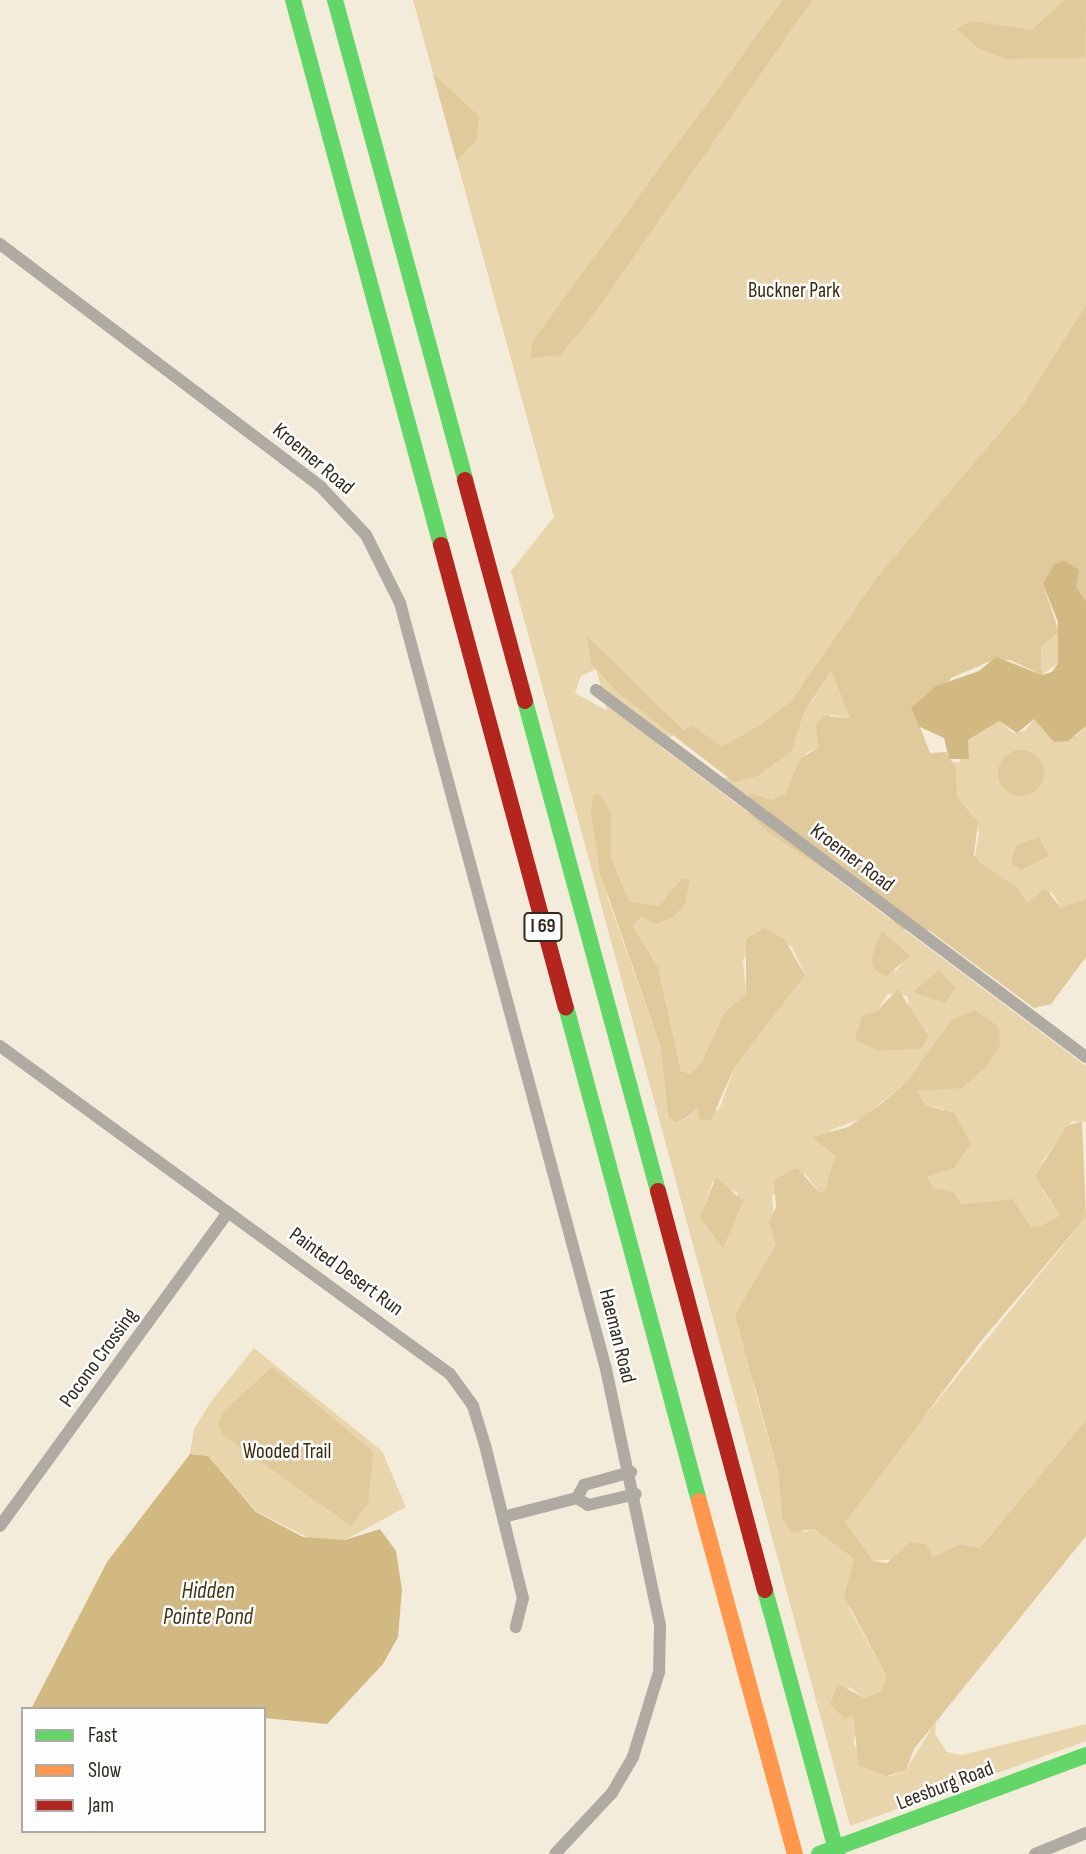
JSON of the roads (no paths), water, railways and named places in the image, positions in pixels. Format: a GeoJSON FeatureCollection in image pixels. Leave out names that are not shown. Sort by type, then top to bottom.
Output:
{"type":"FeatureCollection","features":[{"type":"Feature","properties":{"kind":"main road","name":"I 69"},"geometry":{"type":"LineString","coordinates":[[293,0],[795,1854]]}},
{"type":"Feature","properties":{"kind":"main road","name":"I 69"},"geometry":{"type":"LineString","coordinates":[[335,0],[837,1854]]}},
{"type":"Feature","properties":{"kind":"main road","name":"Leesburg Road"},"geometry":{"type":"LineString","coordinates":[[818,1854],[1086,1755]]}},
{"type":"Feature","properties":{"kind":"street","name":"Kroemer Road"},"geometry":{"type":"LineString","coordinates":[[0,244],[321,487],[366,535],[400,603],[458,807]]}},
{"type":"Feature","properties":{"kind":"street","name":"Kroemer Road"},"geometry":{"type":"LineString","coordinates":[[596,690],[1086,1057]]}},
{"type":"Feature","properties":{"kind":"street","name":"Haeman Road"},"geometry":{"type":"LineString","coordinates":[[458,807],[631,1472],[660,1626],[659,1672],[647,1723],[612,1793],[555,1854]]}},
{"type":"Feature","properties":{"kind":"street","name":"Painted Desert Run"},"geometry":{"type":"LineString","coordinates":[[0,1046],[450,1374],[473,1406],[503,1517],[523,1598],[516,1627]]}},
{"type":"Feature","properties":{"kind":"street","name":"Pocono Crossing"},"geometry":{"type":"LineString","coordinates":[[0,1526],[228,1212]]}},
{"type":"Feature","properties":{"kind":"street"},"geometry":{"type":"LineString","coordinates":[[577,1498],[584,1485],[631,1472]]}},
{"type":"Feature","properties":{"kind":"street"},"geometry":{"type":"LineString","coordinates":[[503,1517],[577,1498],[588,1505],[636,1494]]}},
{"type":"Feature","properties":{"kind":"street"},"geometry":{"type":"LineString","coordinates":[[1035,1854],[1086,1833]]}},
{"type":"Feature","properties":{"kind":"water"},"geometry":{"type":"Polygon","coordinates":[[[1064,561],[1079,570],[1076,587],[1086,601],[1086,726],[1068,741],[1054,742],[1034,719],[1017,733],[999,721],[968,740],[969,759],[949,759],[944,738],[920,727],[911,708],[936,686],[979,671],[996,657],[1042,675],[1052,672],[1058,663],[1058,622],[1043,584],[1054,564],[1064,561]]]}},
{"type":"Feature","properties":{"kind":"water","name":"Hidden Pointe Pond"},"geometry":{"type":"Polygon","coordinates":[[[190,1454],[208,1456],[256,1512],[303,1537],[345,1540],[380,1529],[396,1551],[402,1590],[398,1637],[383,1664],[327,1724],[266,1718],[266,1707],[32,1707],[107,1562],[190,1454]]]}},
{"type":"Feature","properties":{"kind":"park label","name":"Buckner Park"},"geometry":{"type":"Point","coordinates":[794,291]}},
{"type":"Feature","properties":{"kind":"park label","name":"Wooded Trail"},"geometry":{"type":"Point","coordinates":[287,1452]}}]}
